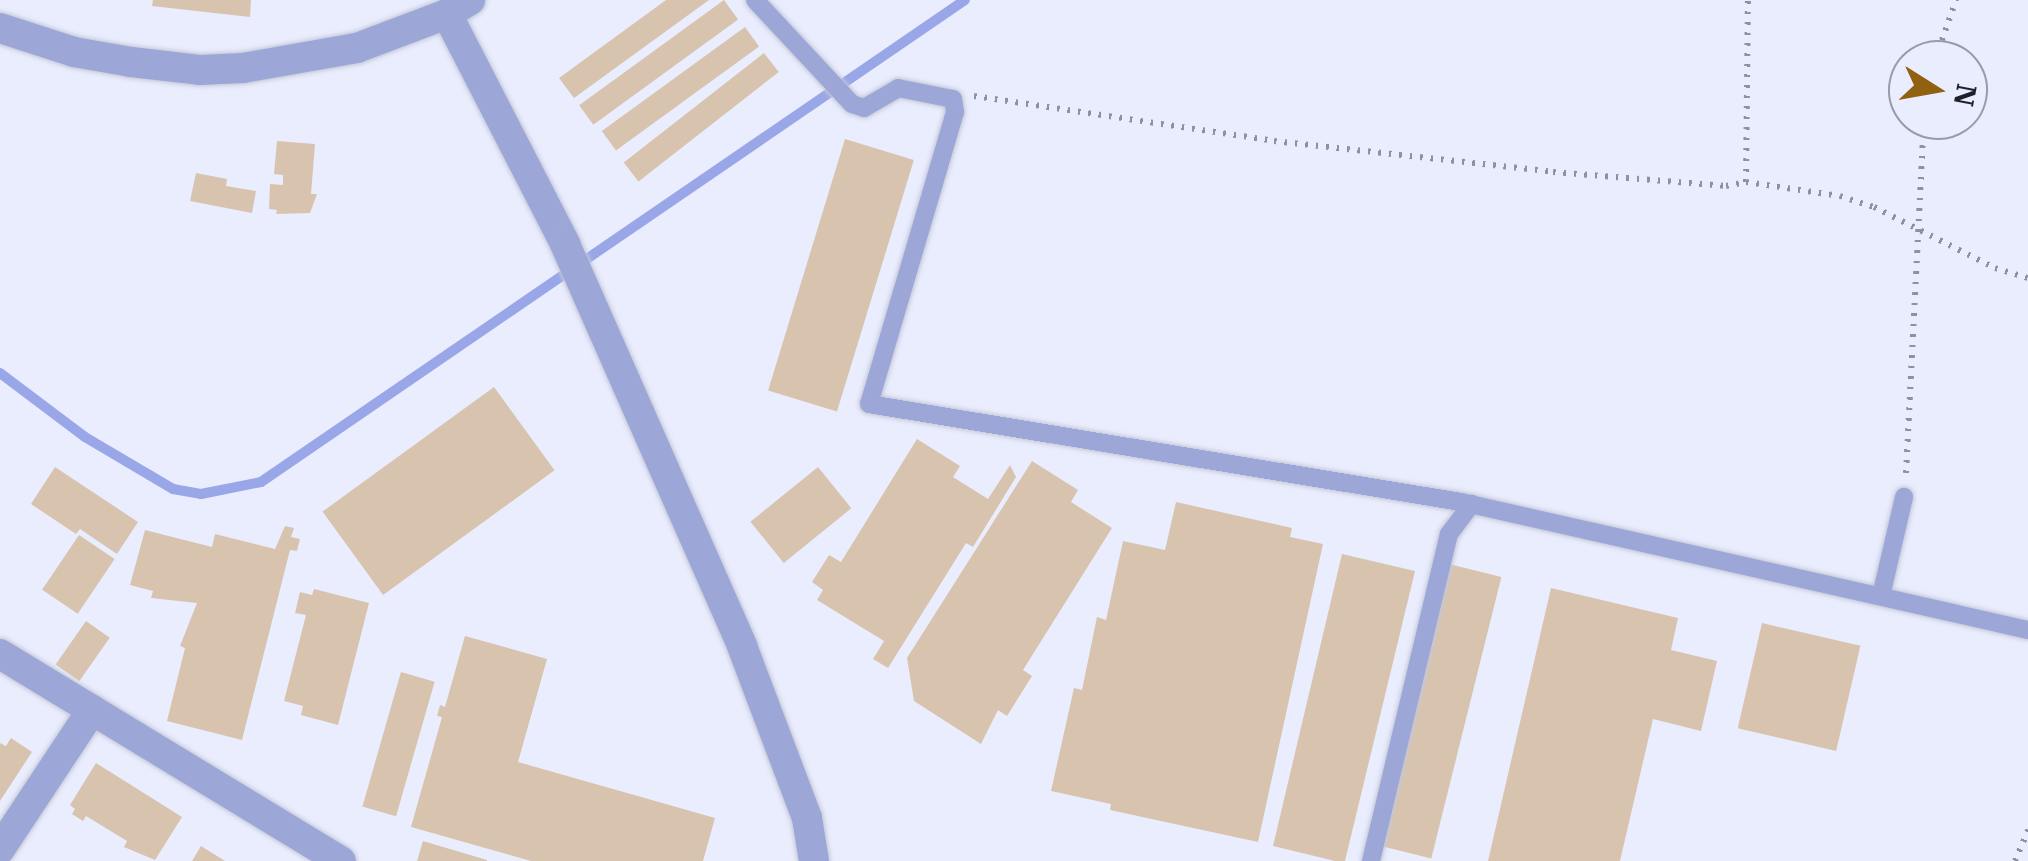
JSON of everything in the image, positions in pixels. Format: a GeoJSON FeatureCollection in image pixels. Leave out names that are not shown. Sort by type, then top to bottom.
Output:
{"type":"FeatureCollection","features":[{"type":"Feature","properties":{"kind":"street"},"geometry":{"type":"LineString","coordinates":[[0,28],[74,52],[200,70],[242,68],[357,48],[458,7],[742,646],[806,818],[814,861]]}},
{"type":"Feature","properties":{"kind":"street"},"geometry":{"type":"LineString","coordinates":[[0,654],[340,861]]}},
{"type":"Feature","properties":{"kind":"street"},"geometry":{"type":"LineString","coordinates":[[0,849],[92,710]]}},
{"type":"Feature","properties":{"kind":"lane"},"geometry":{"type":"LineString","coordinates":[[754,0],[852,104],[864,108],[898,88],[954,99],[956,112],[870,404],[1472,504],[2028,630]]}},
{"type":"Feature","properties":{"kind":"lane"},"geometry":{"type":"LineString","coordinates":[[1881,596],[1904,497]]}},
{"type":"Feature","properties":{"kind":"lane"},"geometry":{"type":"LineString","coordinates":[[1371,861],[1449,534],[1472,504]]}},
{"type":"Feature","properties":{"kind":"path"},"geometry":{"type":"LineString","coordinates":[[1746,182],[1748,0]]}},
{"type":"Feature","properties":{"kind":"path"},"geometry":{"type":"LineString","coordinates":[[1942,40],[1956,0]]}},
{"type":"Feature","properties":{"kind":"path"},"geometry":{"type":"LineString","coordinates":[[954,99],[968,95],[1236,136],[1445,161],[1726,186],[1746,182],[1840,196],[1995,268],[2028,278]]}},
{"type":"Feature","properties":{"kind":"path"},"geometry":{"type":"LineString","coordinates":[[1904,497],[1923,140]]}},
{"type":"Feature","properties":{"kind":"path"},"geometry":{"type":"LineString","coordinates":[[2014,861],[2028,830]]}},
{"type":"Feature","properties":{"kind":"building"},"geometry":{"type":"Polygon","coordinates":[[[153,0],[251,0],[250,17],[152,6],[153,0]]]}},
{"type":"Feature","properties":{"kind":"building"},"geometry":{"type":"Polygon","coordinates":[[[666,0],[709,0],[574,98],[559,78],[666,0]]]}},
{"type":"Feature","properties":{"kind":"building"},"geometry":{"type":"Polygon","coordinates":[[[724,0],[738,19],[593,125],[579,105],[724,0]]]}},
{"type":"Feature","properties":{"kind":"building"},"geometry":{"type":"Polygon","coordinates":[[[745,27],[759,46],[616,150],[602,131],[745,27]]]}},
{"type":"Feature","properties":{"kind":"building"},"geometry":{"type":"Polygon","coordinates":[[[764,53],[779,72],[639,182],[624,163],[764,53]]]}},
{"type":"Feature","properties":{"kind":"building"},"geometry":{"type":"Polygon","coordinates":[[[845,139],[914,160],[837,412],[768,391],[845,139]]]}},
{"type":"Feature","properties":{"kind":"building"},"geometry":{"type":"Polygon","coordinates":[[[277,141],[315,144],[311,194],[317,194],[310,213],[276,214],[277,210],[269,209],[270,184],[283,185],[283,175],[274,174],[277,141]]]}},
{"type":"Feature","properties":{"kind":"building"},"geometry":{"type":"Polygon","coordinates":[[[196,173],[227,179],[226,186],[256,191],[252,213],[190,201],[196,173]]]}},
{"type":"Feature","properties":{"kind":"building"},"geometry":{"type":"Polygon","coordinates":[[[494,387],[555,470],[383,595],[322,512],[494,387]]]}},
{"type":"Feature","properties":{"kind":"building"},"geometry":{"type":"Polygon","coordinates":[[[917,439],[960,466],[953,477],[988,499],[1010,465],[1016,477],[973,547],[966,543],[888,668],[873,659],[884,641],[817,600],[823,590],[812,582],[829,555],[841,562],[917,439]]]}},
{"type":"Feature","properties":{"kind":"building"},"geometry":{"type":"Polygon","coordinates":[[[1032,461],[1078,490],[1071,502],[1112,528],[1023,670],[1032,676],[1007,716],[998,710],[981,744],[914,701],[907,658],[1032,461]]]}},
{"type":"Feature","properties":{"kind":"building"},"geometry":{"type":"Polygon","coordinates":[[[55,467],[138,522],[117,554],[80,529],[76,534],[31,504],[55,467]]]}},
{"type":"Feature","properties":{"kind":"building"},"geometry":{"type":"Polygon","coordinates":[[[818,467],[851,508],[784,563],[750,522],[818,467]]]}},
{"type":"Feature","properties":{"kind":"building"},"geometry":{"type":"Polygon","coordinates":[[[1176,502],[1292,528],[1290,537],[1323,544],[1258,842],[1110,810],[1111,804],[1051,791],[1074,688],[1082,690],[1097,617],[1106,620],[1123,541],[1165,550],[1176,502]]]}},
{"type":"Feature","properties":{"kind":"building"},"geometry":{"type":"Polygon","coordinates":[[[285,526],[294,528],[291,537],[300,539],[297,551],[290,550],[242,740],[167,721],[185,648],[180,646],[197,603],[151,598],[153,591],[130,585],[145,530],[212,547],[215,534],[275,549],[285,526]]]}},
{"type":"Feature","properties":{"kind":"building"},"geometry":{"type":"Polygon","coordinates":[[[79,535],[115,559],[78,614],[42,590],[79,535]]]}},
{"type":"Feature","properties":{"kind":"building"},"geometry":{"type":"Polygon","coordinates":[[[1342,554],[1415,571],[1345,861],[1335,861],[1273,846],[1342,554]]]}},
{"type":"Feature","properties":{"kind":"building"},"geometry":{"type":"Polygon","coordinates":[[[1449,564],[1501,577],[1431,858],[1379,845],[1449,564]]]}},
{"type":"Feature","properties":{"kind":"building"},"geometry":{"type":"Polygon","coordinates":[[[1551,588],[1678,618],[1671,650],[1717,661],[1701,731],[1653,719],[1620,861],[1488,861],[1551,588]]]}},
{"type":"Feature","properties":{"kind":"building"},"geometry":{"type":"Polygon","coordinates":[[[314,589],[369,603],[338,725],[301,715],[303,706],[284,701],[306,615],[295,613],[300,592],[312,595],[314,589]]]}},
{"type":"Feature","properties":{"kind":"building"},"geometry":{"type":"Polygon","coordinates":[[[86,621],[110,638],[79,681],[56,664],[86,621]]]}},
{"type":"Feature","properties":{"kind":"building"},"geometry":{"type":"Polygon","coordinates":[[[1762,623],[1860,646],[1836,751],[1738,728],[1762,623]]]}},
{"type":"Feature","properties":{"kind":"building"},"geometry":{"type":"Polygon","coordinates":[[[465,636],[547,659],[518,762],[715,818],[703,861],[531,861],[411,827],[442,717],[437,716],[440,705],[445,707],[465,636]]]}},
{"type":"Feature","properties":{"kind":"building"},"geometry":{"type":"Polygon","coordinates":[[[401,672],[435,682],[396,816],[362,807],[401,672]]]}},
{"type":"Feature","properties":{"kind":"building"},"geometry":{"type":"Polygon","coordinates":[[[11,738],[32,752],[0,801],[0,743],[6,746],[11,738]]]}},
{"type":"Feature","properties":{"kind":"building"},"geometry":{"type":"Polygon","coordinates":[[[96,763],[182,817],[155,860],[124,847],[127,841],[86,816],[83,821],[72,814],[75,809],[70,805],[96,763]]]}},
{"type":"Feature","properties":{"kind":"building"},"geometry":{"type":"Polygon","coordinates":[[[423,841],[487,860],[487,861],[417,861],[423,841]]]}},
{"type":"Feature","properties":{"kind":"building"},"geometry":{"type":"Polygon","coordinates":[[[201,846],[225,861],[192,861],[201,846]]]}},
{"type":"Feature","properties":{"kind":"waterway"},"geometry":{"type":"LineString","coordinates":[[0,373],[85,437],[173,489],[201,494],[261,482],[965,0]]}}]}
